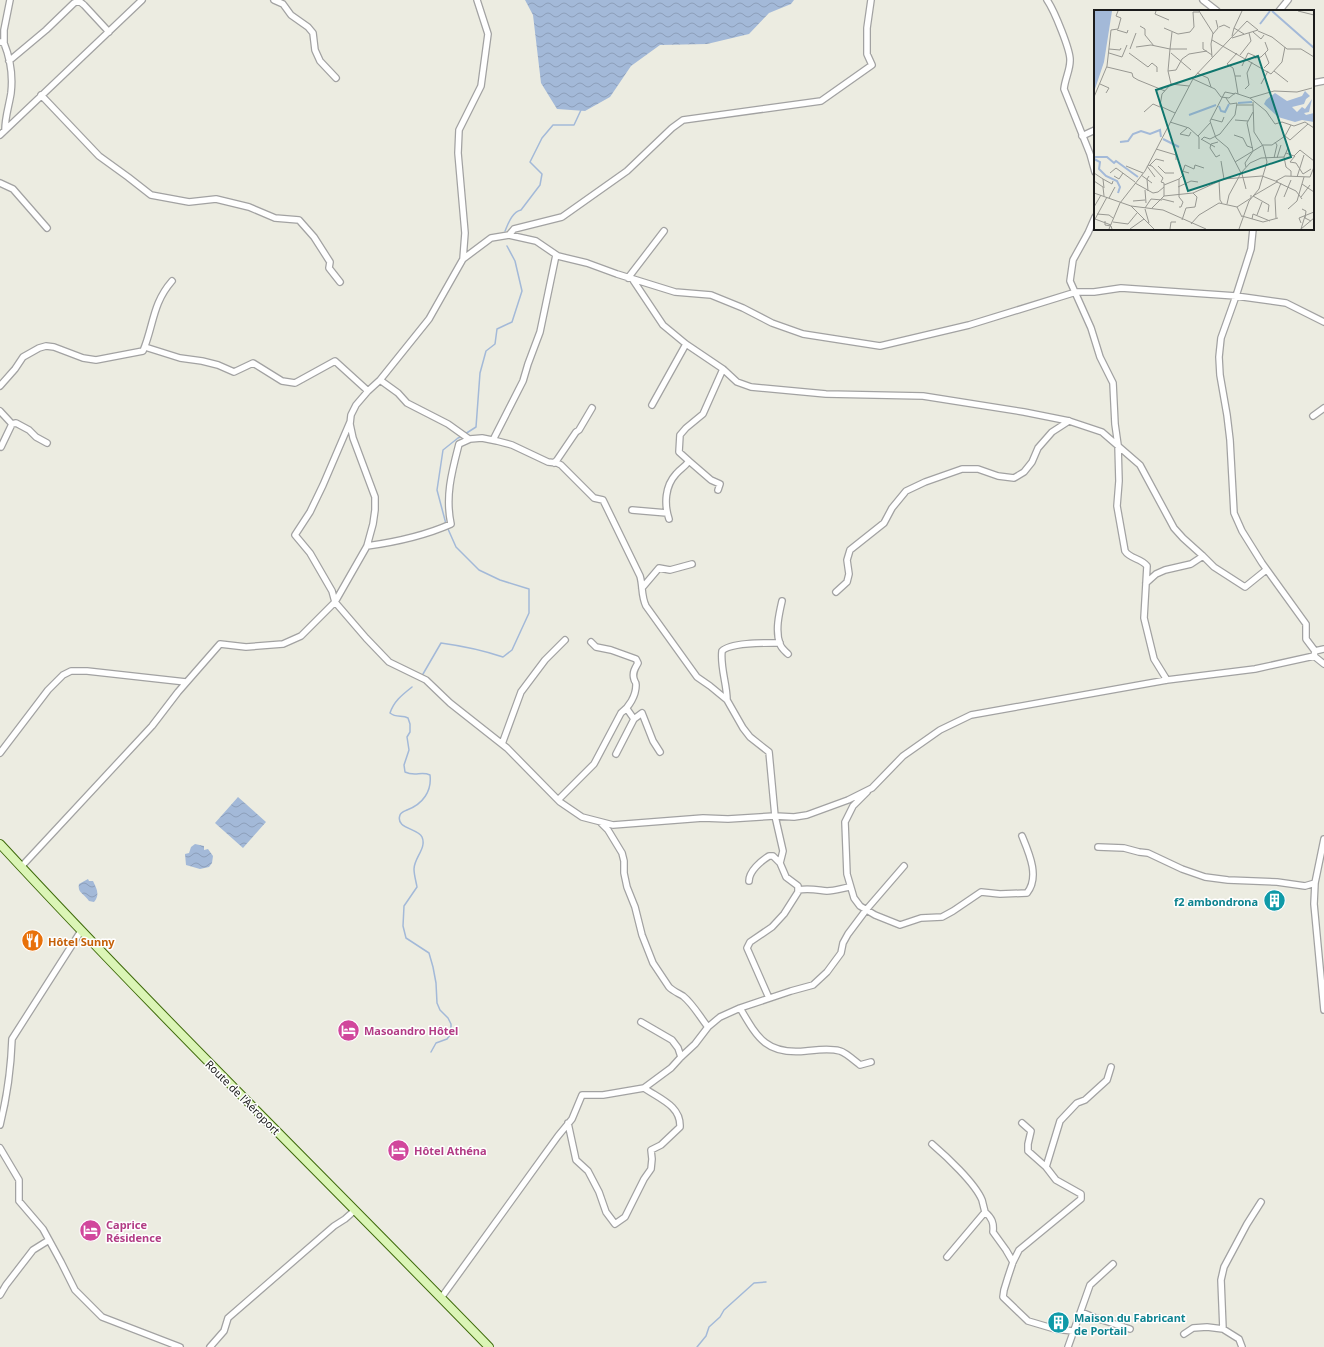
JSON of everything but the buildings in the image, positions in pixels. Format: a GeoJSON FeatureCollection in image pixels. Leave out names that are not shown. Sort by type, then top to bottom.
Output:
{"type":"FeatureCollection","features":[{"type":"Feature","properties":{"kind":"main road","name":"Route de l'Aéroport"},"geometry":{"type":"LineString","coordinates":[[0,844],[81,931],[352,1212],[441,1298],[488,1347]]}},
{"type":"Feature","properties":{"kind":"street"},"geometry":{"type":"LineString","coordinates":[[2,133],[11,92],[9,54],[2,42],[2,29],[10,0]]}},
{"type":"Feature","properties":{"kind":"street"},"geometry":{"type":"LineString","coordinates":[[2,133],[142,0]]}},
{"type":"Feature","properties":{"kind":"street"},"geometry":{"type":"LineString","coordinates":[[274,0],[283,4],[291,15],[308,27],[313,33],[315,50],[320,60],[336,78]]}},
{"type":"Feature","properties":{"kind":"street"},"geometry":{"type":"LineString","coordinates":[[463,259],[464,233],[458,153],[459,130],[481,86],[488,34],[478,0]]}},
{"type":"Feature","properties":{"kind":"street"},"geometry":{"type":"LineString","coordinates":[[509,235],[514,229],[562,217],[627,172],[672,128],[683,120],[821,101],[872,65],[867,54],[867,28],[871,0]]}},
{"type":"Feature","properties":{"kind":"street"},"geometry":{"type":"LineString","coordinates":[[1047,0],[1057,19],[1070,55],[1070,64],[1064,89],[1090,154],[1094,168]]}},
{"type":"Feature","properties":{"kind":"street"},"geometry":{"type":"LineString","coordinates":[[1203,0],[1216,10]]}},
{"type":"Feature","properties":{"kind":"street"},"geometry":{"type":"LineString","coordinates":[[1280,10],[1288,0]]}},
{"type":"Feature","properties":{"kind":"street"},"geometry":{"type":"LineString","coordinates":[[9,61],[46,30],[74,2],[79,1],[84,5],[109,32]]}},
{"type":"Feature","properties":{"kind":"street"},"geometry":{"type":"LineString","coordinates":[[1314,83],[1324,81]]}},
{"type":"Feature","properties":{"kind":"street"},"geometry":{"type":"LineString","coordinates":[[41,95],[99,156],[151,195],[189,202],[216,199],[249,207],[275,218],[299,220],[314,237],[330,262],[329,268],[340,282]]}},
{"type":"Feature","properties":{"kind":"street"},"geometry":{"type":"LineString","coordinates":[[1082,136],[1094,130]]}},
{"type":"Feature","properties":{"kind":"street"},"geometry":{"type":"LineString","coordinates":[[0,182],[13,189],[47,228]]}},
{"type":"Feature","properties":{"kind":"street"},"geometry":{"type":"LineString","coordinates":[[1094,219],[1073,260],[1070,281],[1091,328],[1100,357],[1113,383],[1115,424],[1118,445],[1119,481],[1117,506],[1125,551],[1127,555],[1144,562],[1147,566],[1144,618],[1154,659],[1167,680]]}},
{"type":"Feature","properties":{"kind":"street"},"geometry":{"type":"LineString","coordinates":[[1253,230],[1250,249],[1236,296],[1221,338],[1219,357],[1220,375],[1230,440],[1234,513],[1242,531],[1266,570],[1306,624],[1306,639],[1314,654],[1324,664]]}},
{"type":"Feature","properties":{"kind":"street"},"geometry":{"type":"LineString","coordinates":[[630,278],[664,231]]}},
{"type":"Feature","properties":{"kind":"street"},"geometry":{"type":"LineString","coordinates":[[21,867],[152,726],[186,682],[220,644],[246,647],[283,644],[301,636],[335,602],[367,546],[375,510],[375,497],[353,438],[351,415],[356,404],[380,380],[429,319],[463,259],[491,238],[509,235],[536,241],[556,255],[675,292],[711,295],[743,308],[772,323],[803,334],[880,346],[969,325],[1076,292],[1094,292],[1121,288],[1236,296],[1286,303],[1324,322]]}},
{"type":"Feature","properties":{"kind":"street"},"geometry":{"type":"LineString","coordinates":[[493,440],[523,381],[540,332],[556,255]]}},
{"type":"Feature","properties":{"kind":"street"},"geometry":{"type":"LineString","coordinates":[[630,278],[663,325],[686,344],[723,369],[737,382],[751,387],[826,394],[923,396],[1024,412],[1069,421],[1102,432],[1140,465],[1174,528],[1204,556],[1214,568],[1245,587],[1266,570]]}},
{"type":"Feature","properties":{"kind":"street"},"geometry":{"type":"LineString","coordinates":[[0,386],[23,357],[39,348],[46,346],[54,347],[84,358],[96,360],[143,351],[148,339],[150,326],[157,304],[172,281]]}},
{"type":"Feature","properties":{"kind":"street"},"geometry":{"type":"LineString","coordinates":[[652,405],[686,344]]}},
{"type":"Feature","properties":{"kind":"street"},"geometry":{"type":"LineString","coordinates":[[145,347],[180,358],[218,365],[234,372],[253,363],[282,381],[295,383],[335,361],[368,391]]}},
{"type":"Feature","properties":{"kind":"street"},"geometry":{"type":"LineString","coordinates":[[718,490],[720,484],[710,480],[679,452],[680,434],[703,414],[723,369]]}},
{"type":"Feature","properties":{"kind":"street"},"geometry":{"type":"LineString","coordinates":[[380,380],[398,393],[407,403],[448,424],[469,439]]}},
{"type":"Feature","properties":{"kind":"street"},"geometry":{"type":"LineString","coordinates":[[554,463],[579,430],[592,408]]}},
{"type":"Feature","properties":{"kind":"street"},"geometry":{"type":"LineString","coordinates":[[1313,416],[1324,408]]}},
{"type":"Feature","properties":{"kind":"street"},"geometry":{"type":"LineString","coordinates":[[0,411],[12,424],[16,423],[29,430],[36,437],[47,443]]}},
{"type":"Feature","properties":{"kind":"street"},"geometry":{"type":"LineString","coordinates":[[836,592],[847,582],[847,560],[850,550],[884,523],[892,508],[906,491],[962,468],[978,469],[998,476],[1014,478],[1024,472],[1032,462],[1038,448],[1052,432],[1069,421]]}},
{"type":"Feature","properties":{"kind":"street"},"geometry":{"type":"LineString","coordinates":[[351,422],[310,512],[295,535],[313,559],[332,591],[335,602],[389,662],[426,680],[450,703],[502,744],[558,800],[582,817],[613,825],[703,818],[728,819],[775,816],[794,817],[848,800],[872,788]]}},
{"type":"Feature","properties":{"kind":"street"},"geometry":{"type":"LineString","coordinates":[[1,447],[12,424]]}},
{"type":"Feature","properties":{"kind":"street"},"geometry":{"type":"LineString","coordinates":[[367,546],[403,540],[451,524],[448,512],[450,479],[459,444],[469,439],[482,438],[512,445],[548,462],[561,465],[594,498],[603,500],[640,576],[642,598],[646,606],[697,677],[727,700],[750,737],[769,752],[775,816],[783,851],[780,863]]}},
{"type":"Feature","properties":{"kind":"street"},"geometry":{"type":"LineString","coordinates":[[632,510],[668,516],[666,498],[668,488],[677,473],[685,468],[689,461]]}},
{"type":"Feature","properties":{"kind":"street"},"geometry":{"type":"LineString","coordinates":[[1146,583],[1156,574],[1165,570],[1191,564],[1204,556]]}},
{"type":"Feature","properties":{"kind":"street"},"geometry":{"type":"LineString","coordinates":[[642,588],[659,568],[670,570],[692,564]]}},
{"type":"Feature","properties":{"kind":"street"},"geometry":{"type":"LineString","coordinates":[[782,601],[778,625],[780,643],[788,654]]}},
{"type":"Feature","properties":{"kind":"street"},"geometry":{"type":"LineString","coordinates":[[502,744],[521,692],[545,660],[564,640]]}},
{"type":"Feature","properties":{"kind":"street"},"geometry":{"type":"LineString","coordinates":[[558,800],[594,764],[621,713],[627,709],[632,701],[636,684],[633,678],[634,670],[638,663],[636,659],[611,650],[596,647],[591,642]]}},
{"type":"Feature","properties":{"kind":"street"},"geometry":{"type":"LineString","coordinates":[[727,700],[727,692],[721,662],[722,651],[725,648],[746,644],[780,643]]}},
{"type":"Feature","properties":{"kind":"street"},"geometry":{"type":"LineString","coordinates":[[1022,836],[1034,872],[1032,887],[1028,893],[1000,894],[981,892],[942,917],[921,918],[900,925],[860,906],[854,898],[850,887],[847,874],[845,822],[853,806],[903,756],[940,730],[971,716],[1167,680],[1255,669],[1314,654],[1324,649]]}},
{"type":"Feature","properties":{"kind":"street"},"geometry":{"type":"LineString","coordinates":[[0,753],[48,690],[63,675],[71,671],[87,671],[186,682]]}},
{"type":"Feature","properties":{"kind":"street"},"geometry":{"type":"LineString","coordinates":[[627,709],[634,719]]}},
{"type":"Feature","properties":{"kind":"street"},"geometry":{"type":"LineString","coordinates":[[616,754],[634,719],[642,713],[660,752]]}},
{"type":"Feature","properties":{"kind":"street"},"geometry":{"type":"LineString","coordinates":[[599,821],[608,830],[622,853],[627,887],[635,907],[642,935],[653,963],[672,991],[683,997],[708,1027]]}},
{"type":"Feature","properties":{"kind":"street"},"geometry":{"type":"LineString","coordinates":[[1324,839],[1314,883],[1314,904],[1321,952],[1324,1010]]}},
{"type":"Feature","properties":{"kind":"street"},"geometry":{"type":"LineString","coordinates":[[1098,847],[1124,848],[1148,853],[1182,869],[1206,877],[1228,880],[1278,882],[1305,886],[1314,883]]}},
{"type":"Feature","properties":{"kind":"street"},"geometry":{"type":"LineString","coordinates":[[749,881],[749,876],[754,869],[768,856],[773,856],[780,863],[786,877],[798,886],[798,892],[784,914],[772,927],[750,942],[747,948],[769,998]]}},
{"type":"Feature","properties":{"kind":"street"},"geometry":{"type":"LineString","coordinates":[[441,1298],[473,1252],[570,1121],[582,1095],[603,1095],[644,1088],[671,1068],[695,1044],[708,1027],[720,1017],[740,1008],[813,984],[827,972],[841,953],[843,943],[848,934],[866,910],[904,866]]}},
{"type":"Feature","properties":{"kind":"street"},"geometry":{"type":"LineString","coordinates":[[798,890],[805,888],[828,891],[850,887]]}},
{"type":"Feature","properties":{"kind":"street"},"geometry":{"type":"LineString","coordinates":[[0,1124],[5,1107],[12,1039],[81,931]]}},
{"type":"Feature","properties":{"kind":"street"},"geometry":{"type":"LineString","coordinates":[[740,1008],[753,1030],[768,1046],[780,1050],[795,1052],[824,1049],[841,1051],[860,1065],[871,1062]]}},
{"type":"Feature","properties":{"kind":"street"},"geometry":{"type":"LineString","coordinates":[[641,1022],[672,1040],[678,1048],[681,1057]]}},
{"type":"Feature","properties":{"kind":"street"},"geometry":{"type":"LineString","coordinates":[[1046,1168],[1060,1121],[1077,1103],[1084,1100],[1108,1080],[1111,1067]]}},
{"type":"Feature","properties":{"kind":"street"},"geometry":{"type":"LineString","coordinates":[[570,1121],[576,1160],[588,1171],[600,1192],[606,1212],[615,1224],[625,1217],[644,1179],[651,1169],[651,1150],[661,1145],[680,1127],[681,1120],[677,1112],[670,1105],[644,1088]]}},
{"type":"Feature","properties":{"kind":"street"},"geometry":{"type":"LineString","coordinates":[[1022,1123],[1031,1131],[1028,1151],[1056,1180],[1081,1194],[1081,1199],[1019,1250],[1013,1262],[1003,1297],[1028,1321],[1055,1329],[1073,1331]]}},
{"type":"Feature","properties":{"kind":"street"},"geometry":{"type":"LineString","coordinates":[[932,1144],[947,1157],[973,1186],[981,1198],[985,1212],[991,1217],[994,1226],[993,1232],[1013,1262]]}},
{"type":"Feature","properties":{"kind":"street"},"geometry":{"type":"LineString","coordinates":[[0,1148],[19,1180],[19,1201],[43,1229],[74,1290],[102,1316],[180,1347]]}},
{"type":"Feature","properties":{"kind":"street"},"geometry":{"type":"LineString","coordinates":[[1223,1329],[1221,1280],[1224,1268],[1247,1224],[1261,1202]]}},
{"type":"Feature","properties":{"kind":"street"},"geometry":{"type":"LineString","coordinates":[[210,1347],[224,1331],[228,1318],[352,1212]]}},
{"type":"Feature","properties":{"kind":"street"},"geometry":{"type":"LineString","coordinates":[[947,1257],[985,1212]]}},
{"type":"Feature","properties":{"kind":"street"},"geometry":{"type":"LineString","coordinates":[[0,1295],[33,1250],[49,1240]]}},
{"type":"Feature","properties":{"kind":"street"},"geometry":{"type":"LineString","coordinates":[[1068,1347],[1090,1284],[1113,1264]]}},
{"type":"Feature","properties":{"kind":"street"},"geometry":{"type":"LineString","coordinates":[[1081,1312],[1130,1329]]}},
{"type":"Feature","properties":{"kind":"street"},"geometry":{"type":"LineString","coordinates":[[1184,1334],[1193,1328],[1207,1327],[1223,1329],[1240,1339],[1242,1347]]}},
{"type":"Feature","properties":{"kind":"water"},"geometry":{"type":"Polygon","coordinates":[[[525,0],[794,0],[791,4],[769,13],[749,34],[707,44],[660,45],[631,66],[610,97],[585,111],[557,109],[541,83],[533,15],[525,0]]]}},
{"type":"Feature","properties":{"kind":"water"},"geometry":{"type":"Polygon","coordinates":[[[238,797],[266,822],[243,848],[215,823],[238,797]]]}},
{"type":"Feature","properties":{"kind":"water"},"geometry":{"type":"Polygon","coordinates":[[[195,844],[204,846],[204,850],[208,849],[213,856],[212,863],[209,867],[200,869],[186,865],[185,854],[189,853],[191,847],[195,844]]]}},
{"type":"Feature","properties":{"kind":"water"},"geometry":{"type":"Polygon","coordinates":[[[88,879],[89,881],[93,881],[97,889],[97,897],[94,902],[89,901],[79,889],[79,884],[88,879]]]}},
{"type":"Feature","properties":{"kind":"waterway"},"geometry":{"type":"LineString","coordinates":[[505,231],[515,213],[521,210],[540,185],[542,174],[530,162],[542,138],[553,125],[574,125],[581,110]]}},
{"type":"Feature","properties":{"kind":"waterway"},"geometry":{"type":"LineString","coordinates":[[465,434],[476,427],[480,373],[486,351],[495,344],[497,329],[512,322],[522,291],[515,261],[507,246]]}},
{"type":"Feature","properties":{"kind":"waterway"},"geometry":{"type":"LineString","coordinates":[[446,524],[437,490],[443,450],[458,438],[463,436]]}},
{"type":"Feature","properties":{"kind":"waterway"},"geometry":{"type":"LineString","coordinates":[[423,674],[441,643],[472,648],[503,657],[512,650],[529,613],[529,589],[500,580],[479,570],[456,547],[448,529]]}},
{"type":"Feature","properties":{"kind":"waterway"},"geometry":{"type":"LineString","coordinates":[[412,687],[396,702],[390,713],[408,718],[410,724],[410,732],[407,737],[409,750],[404,765],[405,772],[430,775],[430,786],[422,801],[401,813],[399,820],[404,826],[420,834],[423,841],[422,849],[414,869],[417,887],[404,906],[403,926],[406,938],[429,953],[436,983],[437,1003],[440,1010],[448,1018],[451,1024],[451,1034],[447,1039],[436,1043],[431,1052]]}},
{"type":"Feature","properties":{"kind":"waterway"},"geometry":{"type":"LineString","coordinates":[[697,1347],[706,1336],[709,1327],[720,1317],[724,1310],[754,1283],[766,1282]]}},
{"type":"Feature","properties":{"kind":"place","name":"f2 ambondrona"},"geometry":{"type":"Point","coordinates":[1274,901]}},
{"type":"Feature","properties":{"kind":"place","name":"Hôtel Sunny"},"geometry":{"type":"Point","coordinates":[32,941]}},
{"type":"Feature","properties":{"kind":"place","name":"Masoandro Hôtel"},"geometry":{"type":"Point","coordinates":[348,1030]}},
{"type":"Feature","properties":{"kind":"place","name":"Hôtel Athéna"},"geometry":{"type":"Point","coordinates":[399,1150]}},
{"type":"Feature","properties":{"kind":"place","name":"Caprice Résidence"},"geometry":{"type":"Point","coordinates":[90,1230]}},
{"type":"Feature","properties":{"kind":"place","name":"Maison du Fabricant de Portail"},"geometry":{"type":"Point","coordinates":[1059,1323]}}]}
